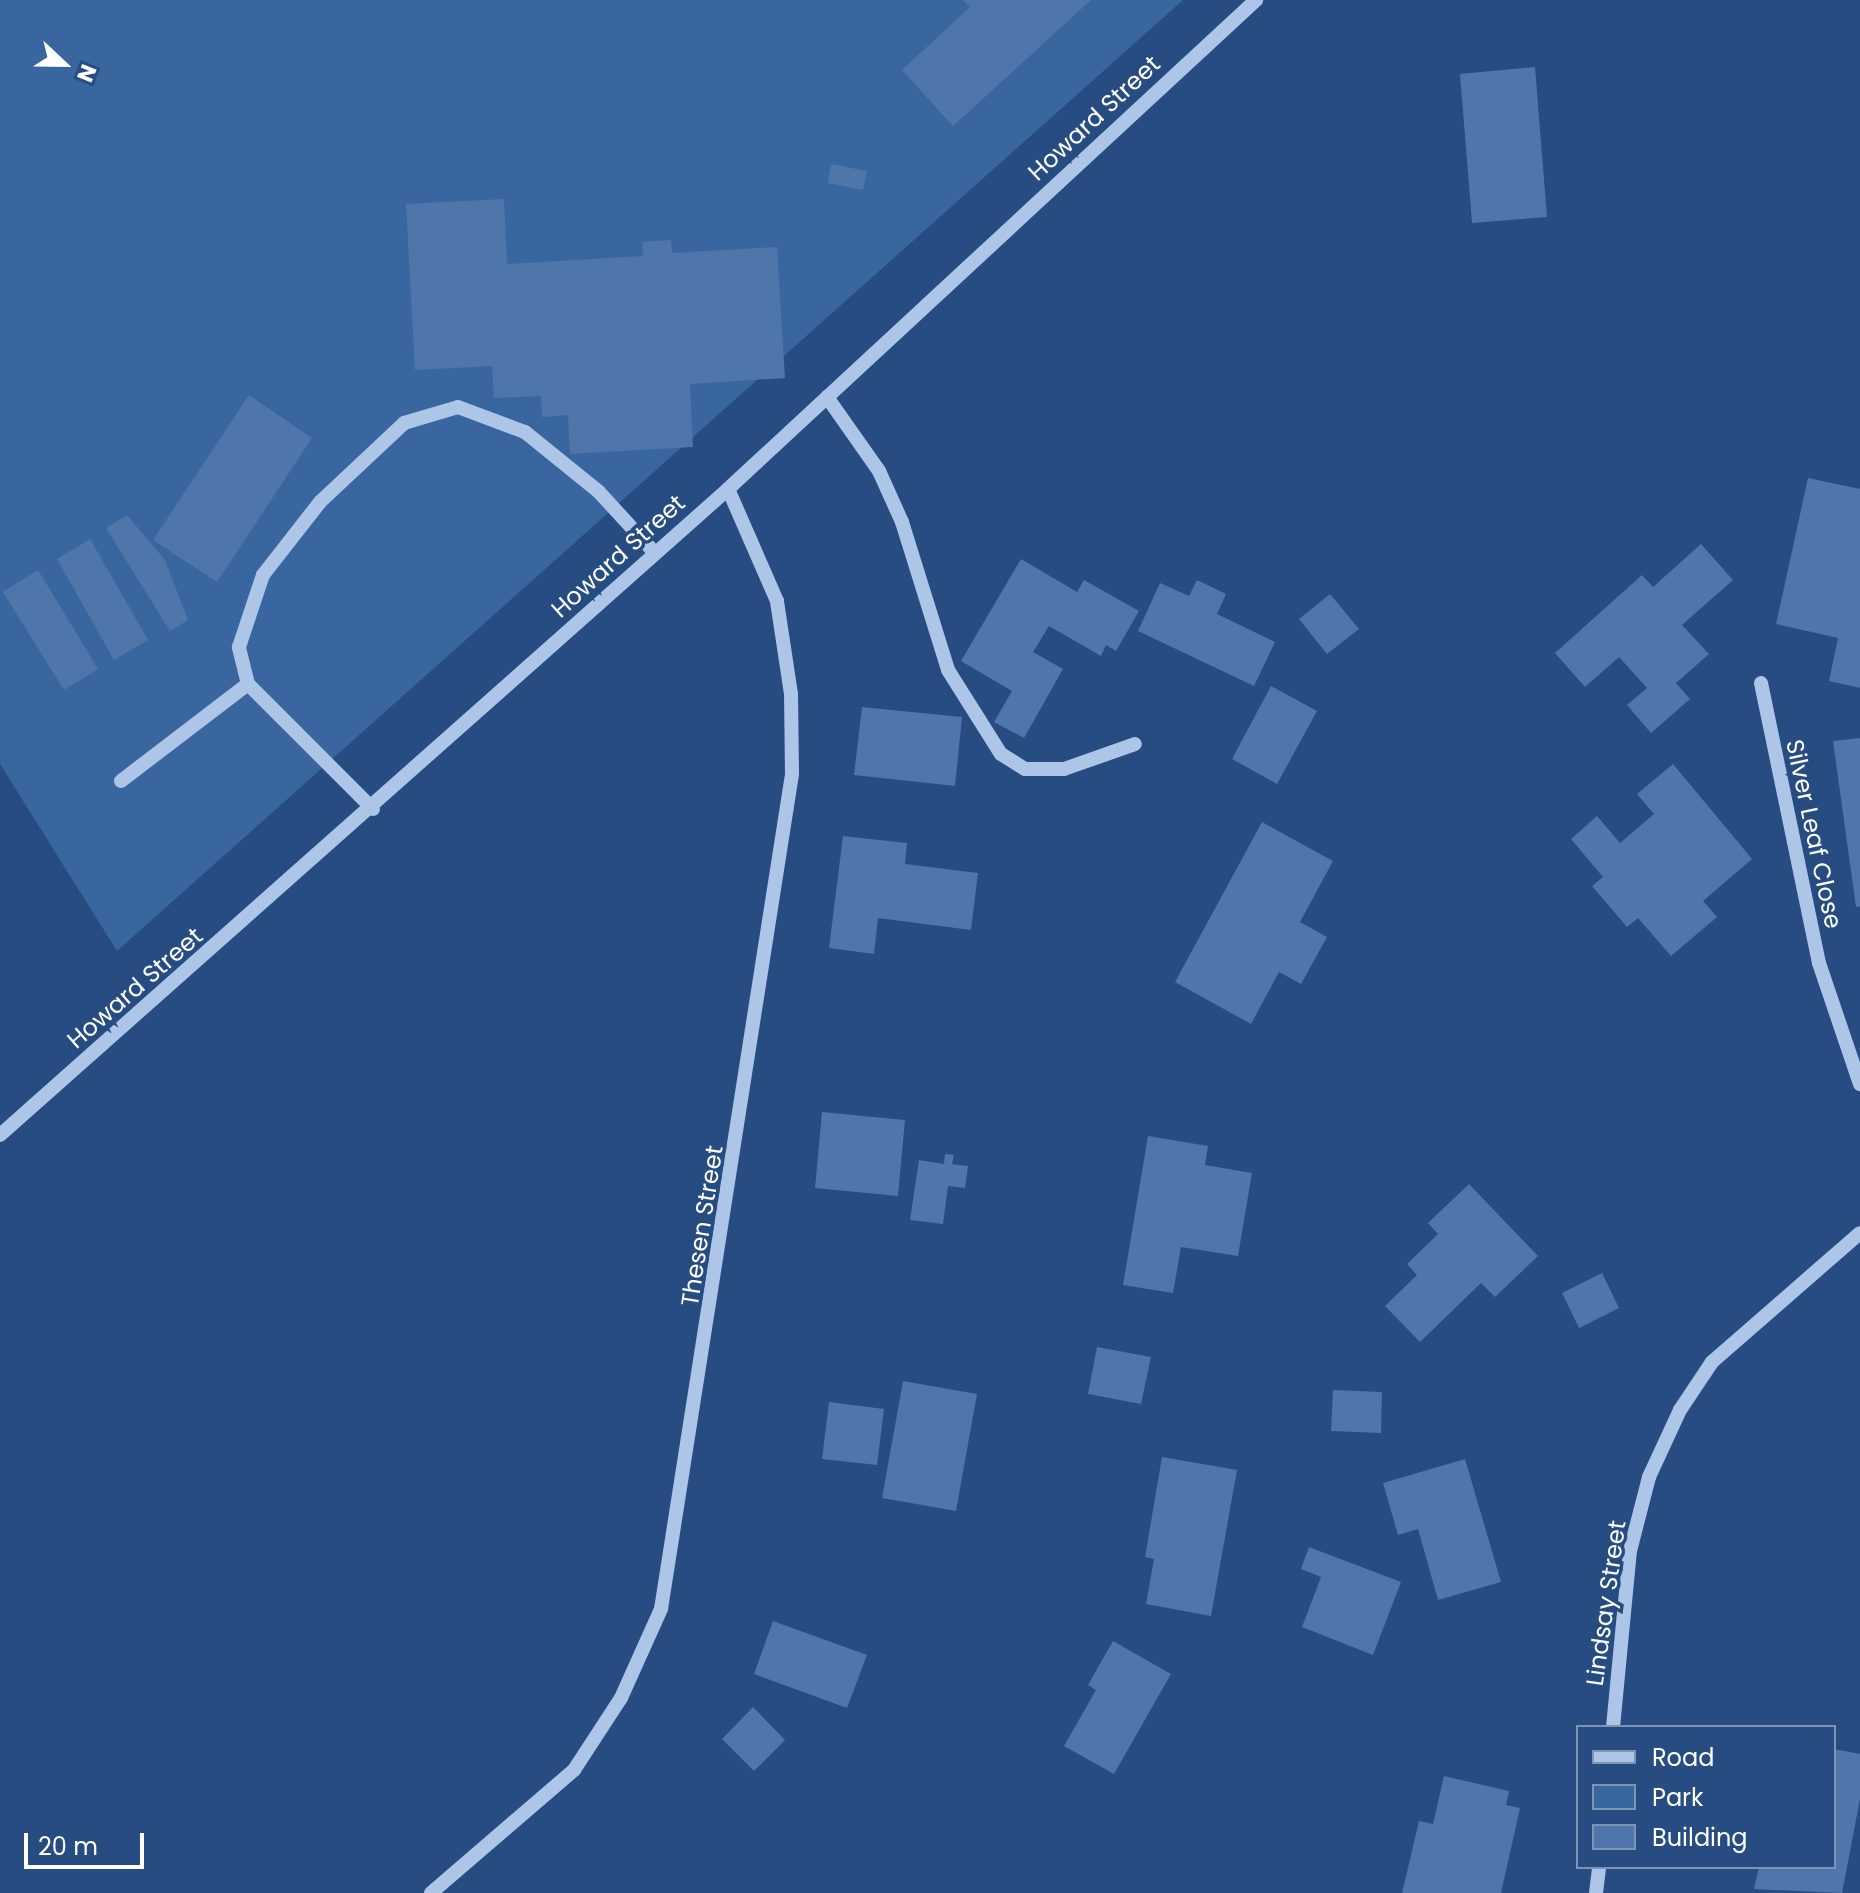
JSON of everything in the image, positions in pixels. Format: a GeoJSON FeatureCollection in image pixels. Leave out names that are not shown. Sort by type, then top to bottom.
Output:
{"type":"FeatureCollection","features":[{"type":"Feature","properties":{"kind":"street","name":"Howard Street"},"geometry":{"type":"LineString","coordinates":[[0,1135],[373,809],[654,552],[728,489],[1256,0]]}},
{"type":"Feature","properties":{"kind":"street"},"geometry":{"type":"LineString","coordinates":[[827,397],[879,471],[902,522],[948,670],[1001,754],[1025,769],[1064,769],[1135,744]]}},
{"type":"Feature","properties":{"kind":"street"},"geometry":{"type":"LineString","coordinates":[[373,809],[248,684],[239,647],[263,575],[320,502],[404,423],[458,407],[525,432],[599,492],[654,552]]}},
{"type":"Feature","properties":{"kind":"street","name":"Thesen Street"},"geometry":{"type":"LineString","coordinates":[[431,1893],[574,1770],[621,1698],[661,1609],[792,774],[791,694],[777,601],[728,489]]}},
{"type":"Feature","properties":{"kind":"street","name":"Silver Leaf Close"},"geometry":{"type":"LineString","coordinates":[[1761,683],[1819,963],[1860,1084]]}},
{"type":"Feature","properties":{"kind":"street"},"geometry":{"type":"LineString","coordinates":[[121,781],[248,684]]}},
{"type":"Feature","properties":{"kind":"street","name":"Lindsay Street"},"geometry":{"type":"LineString","coordinates":[[1613,1725],[1630,1551],[1649,1477],[1680,1410],[1712,1362],[1860,1233]]}},
{"type":"Feature","properties":{"kind":"street"},"geometry":{"type":"LineString","coordinates":[[1596,1893],[1599,1869]]}},
{"type":"Feature","properties":{"kind":"green space"},"geometry":{"type":"Polygon","coordinates":[[[0,0],[1183,0],[117,951],[0,764],[0,0]]]}},
{"type":"Feature","properties":{"kind":"building"},"geometry":{"type":"Polygon","coordinates":[[[963,0],[1091,0],[953,126],[902,70],[970,7],[963,0]]]}},
{"type":"Feature","properties":{"kind":"building"},"geometry":{"type":"Polygon","coordinates":[[[1535,67],[1547,217],[1472,223],[1460,74],[1535,67]]]}},
{"type":"Feature","properties":{"kind":"building"},"geometry":{"type":"Polygon","coordinates":[[[831,164],[867,171],[863,190],[828,183],[831,164]]]}},
{"type":"Feature","properties":{"kind":"building"},"geometry":{"type":"Polygon","coordinates":[[[504,199],[507,264],[643,256],[642,242],[671,240],[672,253],[777,247],[785,378],[690,384],[693,447],[570,454],[568,415],[542,417],[541,396],[494,398],[492,366],[415,370],[406,204],[504,199]]]}},
{"type":"Feature","properties":{"kind":"building"},"geometry":{"type":"Polygon","coordinates":[[[249,395],[312,438],[217,582],[153,540],[249,395]]]}},
{"type":"Feature","properties":{"kind":"building"},"geometry":{"type":"Polygon","coordinates":[[[1808,478],[1860,489],[1860,688],[1829,681],[1838,638],[1776,624],[1808,478]]]}},
{"type":"Feature","properties":{"kind":"building"},"geometry":{"type":"Polygon","coordinates":[[[127,515],[165,560],[188,620],[170,631],[106,528],[127,515]]]}},
{"type":"Feature","properties":{"kind":"building"},"geometry":{"type":"Polygon","coordinates":[[[90,539],[148,640],[114,660],[57,559],[90,539]]]}},
{"type":"Feature","properties":{"kind":"building"},"geometry":{"type":"Polygon","coordinates":[[[1701,544],[1733,580],[1682,625],[1709,654],[1676,683],[1690,699],[1651,733],[1627,705],[1647,688],[1619,657],[1585,687],[1555,653],[1642,575],[1653,587],[1701,544]]]}},
{"type":"Feature","properties":{"kind":"building"},"geometry":{"type":"Polygon","coordinates":[[[1021,559],[1077,592],[1084,580],[1139,611],[1116,651],[1106,645],[1101,656],[1049,626],[1033,652],[1063,669],[1024,738],[994,722],[1012,691],[961,661],[1021,559]]]}},
{"type":"Feature","properties":{"kind":"building"},"geometry":{"type":"Polygon","coordinates":[[[38,570],[98,669],[64,690],[3,592],[38,570]]]}},
{"type":"Feature","properties":{"kind":"building"},"geometry":{"type":"Polygon","coordinates":[[[1197,580],[1226,594],[1217,614],[1275,642],[1254,686],[1138,631],[1160,583],[1189,596],[1197,580]]]}},
{"type":"Feature","properties":{"kind":"building"},"geometry":{"type":"Polygon","coordinates":[[[1330,594],[1359,629],[1327,654],[1299,619],[1330,594]]]}},
{"type":"Feature","properties":{"kind":"building"},"geometry":{"type":"Polygon","coordinates":[[[1271,686],[1317,711],[1277,784],[1232,759],[1271,686]]]}},
{"type":"Feature","properties":{"kind":"building"},"geometry":{"type":"Polygon","coordinates":[[[862,707],[962,717],[955,786],[854,775],[862,707]]]}},
{"type":"Feature","properties":{"kind":"building"},"geometry":{"type":"Polygon","coordinates":[[[1860,738],[1860,906],[1856,907],[1833,741],[1860,738]]]}},
{"type":"Feature","properties":{"kind":"building"},"geometry":{"type":"Polygon","coordinates":[[[1673,764],[1752,859],[1703,901],[1717,917],[1671,956],[1638,918],[1627,927],[1592,886],[1603,877],[1571,839],[1597,816],[1620,843],[1654,814],[1637,794],[1673,764]]]}},
{"type":"Feature","properties":{"kind":"building"},"geometry":{"type":"Polygon","coordinates":[[[1262,822],[1333,861],[1300,922],[1327,937],[1301,984],[1279,972],[1251,1024],[1175,982],[1262,822]]]}},
{"type":"Feature","properties":{"kind":"building"},"geometry":{"type":"Polygon","coordinates":[[[843,836],[907,843],[905,864],[978,873],[971,930],[878,918],[874,954],[829,948],[843,836]]]}},
{"type":"Feature","properties":{"kind":"building"},"geometry":{"type":"Polygon","coordinates":[[[822,1112],[905,1120],[898,1196],[815,1188],[822,1112]]]}},
{"type":"Feature","properties":{"kind":"building"},"geometry":{"type":"Polygon","coordinates":[[[1148,1136],[1208,1146],[1205,1165],[1252,1173],[1238,1256],[1181,1247],[1173,1293],[1123,1285],[1148,1136]]]}},
{"type":"Feature","properties":{"kind":"building"},"geometry":{"type":"Polygon","coordinates":[[[945,1154],[954,1155],[952,1164],[968,1166],[965,1188],[948,1186],[943,1224],[910,1220],[919,1160],[944,1164],[945,1154]]]}},
{"type":"Feature","properties":{"kind":"building"},"geometry":{"type":"Polygon","coordinates":[[[1469,1184],[1538,1256],[1495,1297],[1481,1283],[1420,1342],[1385,1306],[1417,1275],[1407,1264],[1438,1234],[1428,1223],[1469,1184]]]}},
{"type":"Feature","properties":{"kind":"building"},"geometry":{"type":"Polygon","coordinates":[[[1602,1273],[1619,1308],[1579,1328],[1562,1293],[1602,1273]]]}},
{"type":"Feature","properties":{"kind":"building"},"geometry":{"type":"Polygon","coordinates":[[[1097,1347],[1151,1357],[1141,1404],[1088,1394],[1097,1347]]]}},
{"type":"Feature","properties":{"kind":"building"},"geometry":{"type":"Polygon","coordinates":[[[903,1381],[977,1394],[956,1511],[882,1498],[903,1381]]]}},
{"type":"Feature","properties":{"kind":"building"},"geometry":{"type":"Polygon","coordinates":[[[1333,1390],[1382,1392],[1381,1433],[1331,1431],[1333,1390]]]}},
{"type":"Feature","properties":{"kind":"building"},"geometry":{"type":"Polygon","coordinates":[[[829,1402],[884,1409],[877,1465],[822,1459],[829,1402]]]}},
{"type":"Feature","properties":{"kind":"building"},"geometry":{"type":"Polygon","coordinates":[[[1162,1457],[1237,1470],[1211,1616],[1146,1604],[1154,1559],[1145,1557],[1162,1457]]]}},
{"type":"Feature","properties":{"kind":"building"},"geometry":{"type":"Polygon","coordinates":[[[1465,1459],[1501,1582],[1438,1600],[1418,1529],[1398,1535],[1383,1483],[1465,1459]]]}},
{"type":"Feature","properties":{"kind":"building"},"geometry":{"type":"Polygon","coordinates":[[[1309,1547],[1401,1582],[1373,1655],[1302,1627],[1321,1577],[1301,1569],[1309,1547]]]}},
{"type":"Feature","properties":{"kind":"building"},"geometry":{"type":"Polygon","coordinates":[[[773,1621],[867,1655],[847,1708],[754,1674],[773,1621]]]}},
{"type":"Feature","properties":{"kind":"building"},"geometry":{"type":"Polygon","coordinates":[[[1113,1641],[1171,1674],[1114,1774],[1064,1746],[1096,1690],[1088,1685],[1113,1641]]]}},
{"type":"Feature","properties":{"kind":"building"},"geometry":{"type":"Polygon","coordinates":[[[753,1707],[785,1740],[754,1771],[722,1739],[753,1707]]]}},
{"type":"Feature","properties":{"kind":"building"},"geometry":{"type":"Polygon","coordinates":[[[1836,1749],[1860,1754],[1860,1799],[1842,1893],[1754,1889],[1759,1869],[1836,1869],[1836,1749]]]}},
{"type":"Feature","properties":{"kind":"building"},"geometry":{"type":"Polygon","coordinates":[[[1444,1776],[1509,1791],[1506,1805],[1520,1808],[1501,1893],[1402,1893],[1419,1821],[1433,1824],[1444,1776]]]}}]}
